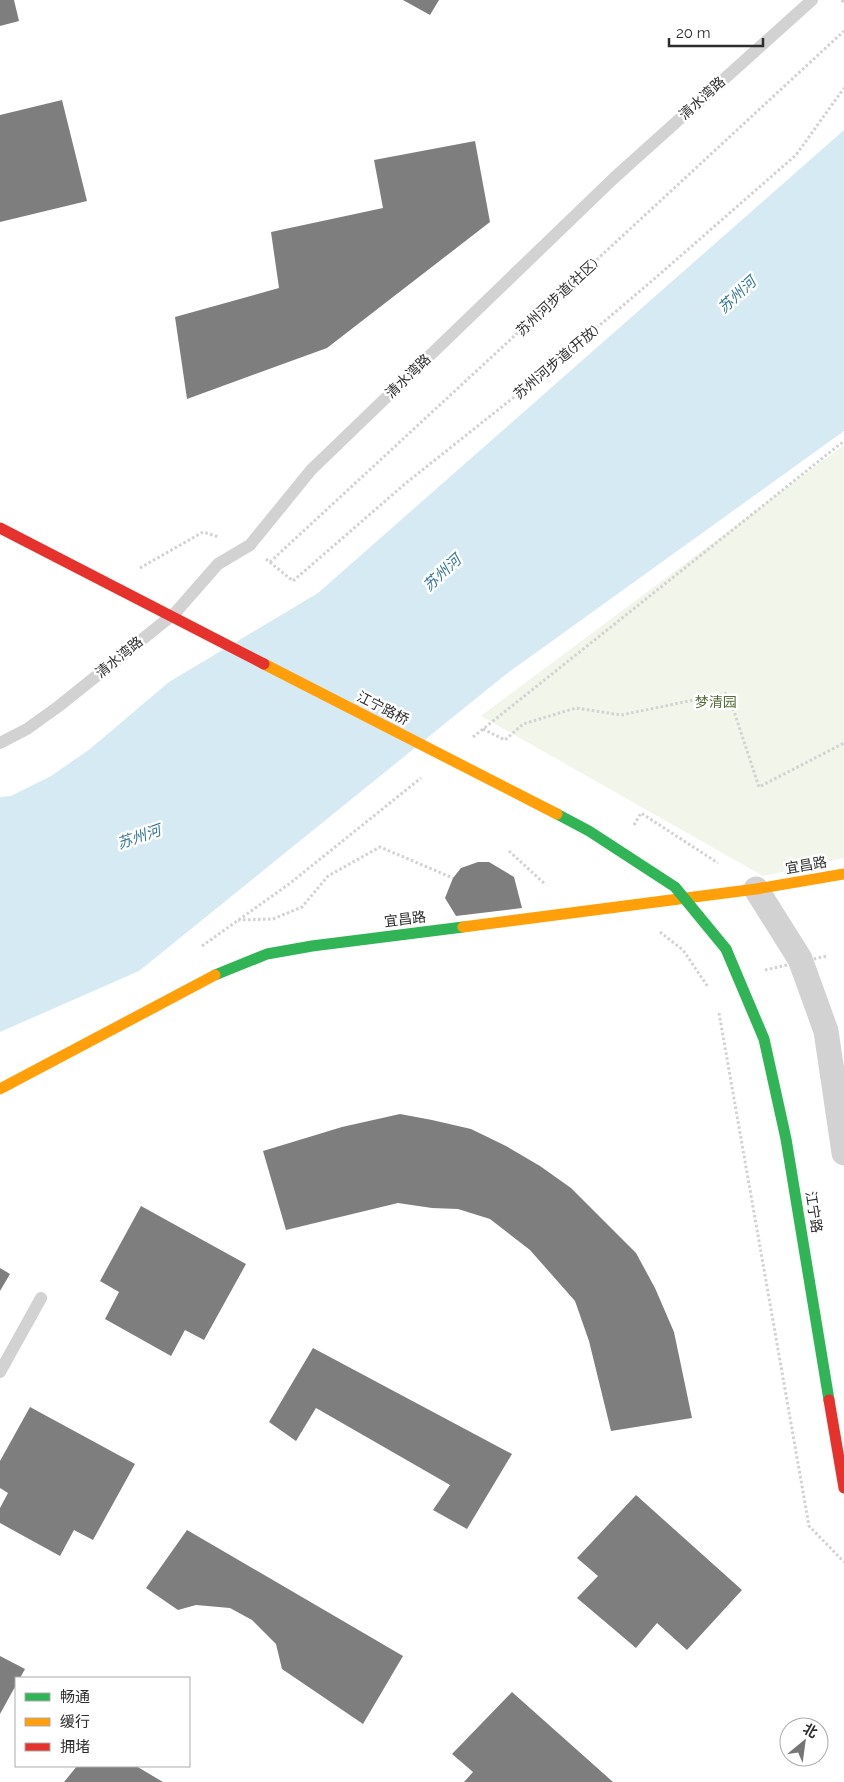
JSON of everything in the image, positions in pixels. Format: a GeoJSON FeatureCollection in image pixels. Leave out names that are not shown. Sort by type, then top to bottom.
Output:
{"type":"FeatureCollection","features":[{"type":"Feature","properties":{"kind":"main road","name":"江宁路桥"},"geometry":{"type":"LineString","coordinates":[[0,528],[589,831],[675,887],[726,949]]}},
{"type":"Feature","properties":{"kind":"main road","name":"宜昌路"},"geometry":{"type":"LineString","coordinates":[[0,1090],[223,971],[267,954],[312,946],[756,888],[844,874]]}},
{"type":"Feature","properties":{"kind":"main road","name":"江宁路"},"geometry":{"type":"LineString","coordinates":[[726,949],[764,1039],[786,1139],[844,1488]]}},
{"type":"Feature","properties":{"kind":"street"},"geometry":{"type":"LineString","coordinates":[[756,888],[800,959],[826,1031],[844,1153]]}},
{"type":"Feature","properties":{"kind":"lane","name":"清水湾路"},"geometry":{"type":"LineString","coordinates":[[0,743],[26,729],[59,706],[175,613],[218,564],[250,545],[318,463],[614,178],[812,0]]}},
{"type":"Feature","properties":{"kind":"lane"},"geometry":{"type":"LineString","coordinates":[[0,1372],[41,1298]]}},
{"type":"Feature","properties":{"kind":"path"},"geometry":{"type":"LineString","coordinates":[[842,0],[844,4]]}},
{"type":"Feature","properties":{"kind":"path","name":"苏州河步道(社区)"},"geometry":{"type":"LineString","coordinates":[[270,562],[844,31]]}},
{"type":"Feature","properties":{"kind":"path","name":"苏州河步道(开放)"},"geometry":{"type":"LineString","coordinates":[[250,545],[293,581],[406,483],[528,386],[796,155],[844,88]]}},
{"type":"Feature","properties":{"kind":"path"},"geometry":{"type":"LineString","coordinates":[[138,569],[203,532]]}},
{"type":"Feature","properties":{"kind":"path"},"geometry":{"type":"LineString","coordinates":[[483,729],[505,740],[523,724],[576,708],[622,715],[728,693],[759,787],[844,743]]}},
{"type":"Feature","properties":{"kind":"path"},"geometry":{"type":"LineString","coordinates":[[634,825],[641,813],[694,847]]}},
{"type":"Feature","properties":{"kind":"path"},"geometry":{"type":"LineString","coordinates":[[238,920],[272,919],[302,907],[328,876],[380,847],[453,878]]}},
{"type":"Feature","properties":{"kind":"path"},"geometry":{"type":"LineString","coordinates":[[508,851],[550,889]]}},
{"type":"Feature","properties":{"kind":"path"},"geometry":{"type":"LineString","coordinates":[[626,905],[683,950],[712,993]]}},
{"type":"Feature","properties":{"kind":"path"},"geometry":{"type":"LineString","coordinates":[[765,970],[827,956]]}},
{"type":"Feature","properties":{"kind":"path"},"geometry":{"type":"LineString","coordinates":[[718,1010],[809,1526],[844,1562]]}},
{"type":"Feature","properties":{"kind":"green space","name":"梦清园"},"geometry":{"type":"Polygon","coordinates":[[[844,445],[844,858],[763,876],[481,716],[844,445]]]}},
{"type":"Feature","properties":{"kind":"water","name":"苏州河"},"geometry":{"type":"Polygon","coordinates":[[[844,130],[844,431],[505,675],[139,971],[0,1032],[0,797],[11,796],[51,776],[90,749],[169,682],[318,593],[844,130]]]}},
{"type":"Feature","properties":{"kind":"building"},"geometry":{"type":"Polygon","coordinates":[[[0,0],[14,0],[19,21],[0,26],[0,0]]]}},
{"type":"Feature","properties":{"kind":"building"},"geometry":{"type":"Polygon","coordinates":[[[403,0],[439,0],[430,15],[403,0]]]}},
{"type":"Feature","properties":{"kind":"building"},"geometry":{"type":"Polygon","coordinates":[[[62,100],[87,201],[0,222],[0,115],[62,100]]]}},
{"type":"Feature","properties":{"kind":"building"},"geometry":{"type":"Polygon","coordinates":[[[475,141],[490,222],[327,348],[187,399],[175,317],[279,288],[271,232],[383,208],[374,160],[475,141]]]}},
{"type":"Feature","properties":{"kind":"building"},"geometry":{"type":"Polygon","coordinates":[[[478,862],[489,862],[514,877],[522,908],[456,916],[445,898],[453,878],[461,868],[478,862]]]}},
{"type":"Feature","properties":{"kind":"building"},"geometry":{"type":"Polygon","coordinates":[[[400,1114],[471,1129],[506,1146],[540,1166],[571,1188],[636,1253],[655,1288],[674,1332],[692,1418],[611,1431],[589,1341],[575,1301],[530,1250],[490,1219],[458,1209],[432,1208],[398,1203],[286,1230],[263,1151],[342,1127],[400,1114]]]}},
{"type":"Feature","properties":{"kind":"building"},"geometry":{"type":"Polygon","coordinates":[[[141,1206],[246,1264],[204,1340],[185,1330],[171,1356],[105,1319],[119,1292],[100,1281],[141,1206]]]}},
{"type":"Feature","properties":{"kind":"building"},"geometry":{"type":"Polygon","coordinates":[[[0,1268],[10,1274],[0,1291],[0,1268]]]}},
{"type":"Feature","properties":{"kind":"building"},"geometry":{"type":"Polygon","coordinates":[[[313,1348],[512,1454],[467,1529],[433,1510],[450,1485],[316,1408],[296,1441],[269,1422],[313,1348]]]}},
{"type":"Feature","properties":{"kind":"building"},"geometry":{"type":"Polygon","coordinates":[[[30,1407],[135,1464],[93,1540],[74,1530],[60,1556],[0,1523],[0,1508],[8,1493],[0,1488],[0,1461],[30,1407]]]}},
{"type":"Feature","properties":{"kind":"building"},"geometry":{"type":"Polygon","coordinates":[[[636,1495],[742,1590],[687,1650],[657,1623],[636,1648],[577,1598],[598,1576],[577,1558],[636,1495]]]}},
{"type":"Feature","properties":{"kind":"building"},"geometry":{"type":"Polygon","coordinates":[[[187,1530],[403,1656],[363,1724],[282,1669],[276,1644],[252,1620],[230,1608],[196,1605],[178,1610],[146,1588],[187,1530]]]}},
{"type":"Feature","properties":{"kind":"building"},"geometry":{"type":"Polygon","coordinates":[[[0,1656],[25,1669],[21,1677],[15,1677],[15,1687],[0,1714],[0,1656]]]}},
{"type":"Feature","properties":{"kind":"building"},"geometry":{"type":"Polygon","coordinates":[[[512,1692],[613,1782],[464,1782],[473,1772],[452,1754],[512,1692]]]}},
{"type":"Feature","properties":{"kind":"building"},"geometry":{"type":"Polygon","coordinates":[[[76,1767],[138,1767],[163,1782],[64,1782],[76,1767]]]}},
{"type":"Feature","properties":{"kind":"traffic: fast"},"geometry":{"type":"LineString","coordinates":[[557,814],[589,831],[675,887],[726,949]]}},
{"type":"Feature","properties":{"kind":"traffic: fast"},"geometry":{"type":"LineString","coordinates":[[215,975],[267,954],[312,946],[463,927]]}},
{"type":"Feature","properties":{"kind":"traffic: fast"},"geometry":{"type":"LineString","coordinates":[[726,949],[764,1039],[786,1139],[829,1400]]}},
{"type":"Feature","properties":{"kind":"traffic: slow"},"geometry":{"type":"LineString","coordinates":[[264,664],[557,814]]}},
{"type":"Feature","properties":{"kind":"traffic: slow"},"geometry":{"type":"LineString","coordinates":[[463,927],[756,889],[844,874]]}},
{"type":"Feature","properties":{"kind":"traffic: slow"},"geometry":{"type":"LineString","coordinates":[[0,1089],[215,975]]}},
{"type":"Feature","properties":{"kind":"traffic: jam"},"geometry":{"type":"LineString","coordinates":[[0,528],[264,664]]}},
{"type":"Feature","properties":{"kind":"traffic: jam"},"geometry":{"type":"LineString","coordinates":[[829,1400],[844,1488]]}}]}
